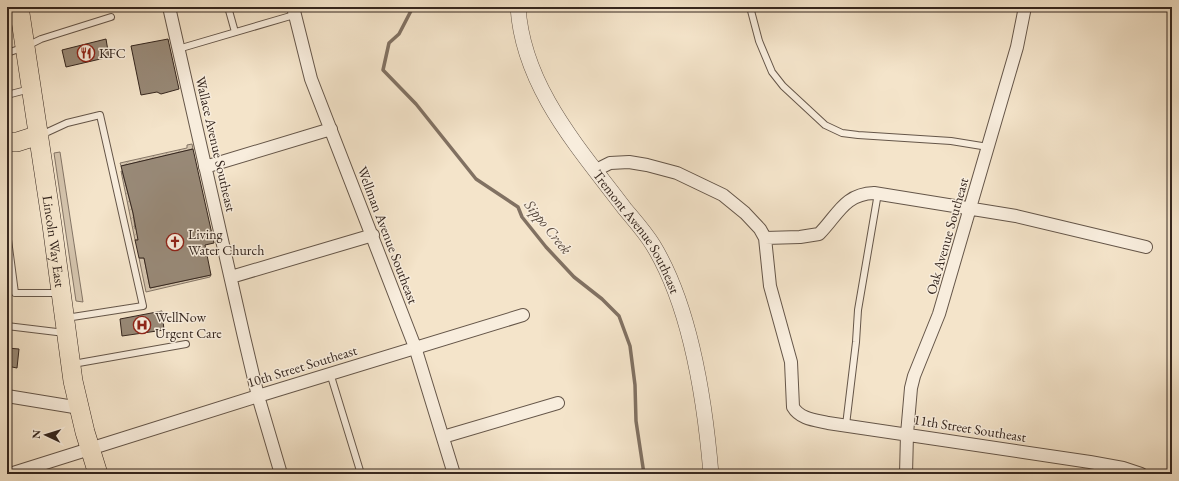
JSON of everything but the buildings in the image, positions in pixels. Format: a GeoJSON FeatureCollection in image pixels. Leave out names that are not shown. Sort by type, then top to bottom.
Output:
{"type":"FeatureCollection","features":[{"type":"Feature","properties":{"kind":"main road","name":"Lincoln Way East"},"geometry":{"type":"LineString","coordinates":[[22,8],[16,50],[32,89],[71,364],[80,408],[98,474]]}},
{"type":"Feature","properties":{"kind":"main road"},"geometry":{"type":"LineString","coordinates":[[7,142],[17,142],[39,135]]}},
{"type":"Feature","properties":{"kind":"street","name":"Wallace Avenue Southeast"},"geometry":{"type":"LineString","coordinates":[[169,7],[258,396],[281,474]]}},
{"type":"Feature","properties":{"kind":"street","name":"Tremont Avenue Southeast"},"geometry":{"type":"LineString","coordinates":[[518,7],[524,46],[538,83],[566,130],[652,244],[664,267],[678,301],[690,339],[699,380],[708,438],[711,474]]}},
{"type":"Feature","properties":{"kind":"street","name":"Oak Avenue Southeast"},"geometry":{"type":"LineString","coordinates":[[906,474],[907,434],[911,388],[914,376],[939,314],[1017,47],[1025,7]]}},
{"type":"Feature","properties":{"kind":"street","name":"Wellman Avenue Southeast"},"geometry":{"type":"LineString","coordinates":[[293,11],[307,67],[373,235],[415,348],[454,474]]}},
{"type":"Feature","properties":{"kind":"street"},"geometry":{"type":"LineString","coordinates":[[205,167],[331,129]]}},
{"type":"Feature","properties":{"kind":"street"},"geometry":{"type":"LineString","coordinates":[[596,170],[610,163],[629,162],[647,165],[694,180],[723,195],[734,203],[760,229],[765,238],[800,238],[819,234],[848,200],[863,193],[878,193],[1047,223],[1146,247]]}},
{"type":"Feature","properties":{"kind":"street"},"geometry":{"type":"LineString","coordinates":[[231,277],[373,235]]}},
{"type":"Feature","properties":{"kind":"street","name":"11th Street Southeast"},"geometry":{"type":"LineString","coordinates":[[765,238],[770,286],[791,362],[791,398],[796,412],[812,420],[1090,462],[1123,468],[1141,474]]}},
{"type":"Feature","properties":{"kind":"street","name":"10th Street Southeast"},"geometry":{"type":"LineString","coordinates":[[10,474],[40,470],[90,448],[330,373],[523,316]]}},
{"type":"Feature","properties":{"kind":"street"},"geometry":{"type":"LineString","coordinates":[[7,396],[80,408]]}},
{"type":"Feature","properties":{"kind":"street"},"geometry":{"type":"LineString","coordinates":[[443,437],[558,404]]}},
{"type":"Feature","properties":{"kind":"lane"},"geometry":{"type":"LineString","coordinates":[[228,7],[235,32]]}},
{"type":"Feature","properties":{"kind":"lane"},"geometry":{"type":"LineString","coordinates":[[750,7],[759,41],[772,72],[783,86],[825,125],[842,133],[951,141],[988,147]]}},
{"type":"Feature","properties":{"kind":"lane"},"geometry":{"type":"LineString","coordinates":[[178,49],[235,32],[293,11]]}},
{"type":"Feature","properties":{"kind":"lane"},"geometry":{"type":"LineString","coordinates":[[16,50],[41,39],[111,17]]}},
{"type":"Feature","properties":{"kind":"lane"},"geometry":{"type":"LineString","coordinates":[[7,95],[32,89]]}},
{"type":"Feature","properties":{"kind":"lane"},"geometry":{"type":"LineString","coordinates":[[7,326],[66,326],[110,312],[143,306],[100,115],[67,123],[39,135]]}},
{"type":"Feature","properties":{"kind":"lane"},"geometry":{"type":"LineString","coordinates":[[846,425],[856,342],[858,310],[878,193]]}},
{"type":"Feature","properties":{"kind":"lane"},"geometry":{"type":"LineString","coordinates":[[7,232],[15,293]]}},
{"type":"Feature","properties":{"kind":"lane"},"geometry":{"type":"LineString","coordinates":[[7,293],[62,293]]}},
{"type":"Feature","properties":{"kind":"lane"},"geometry":{"type":"LineString","coordinates":[[71,364],[186,344]]}},
{"type":"Feature","properties":{"kind":"lane"},"geometry":{"type":"LineString","coordinates":[[330,373],[361,474]]}},
{"type":"Feature","properties":{"kind":"shaded area"},"geometry":{"type":"Polygon","coordinates":[[[192,144],[193,149],[121,166],[120,163],[187,148],[187,145],[192,144]]]}},
{"type":"Feature","properties":{"kind":"shaded area"},"geometry":{"type":"Polygon","coordinates":[[[60,152],[83,302],[76,301],[54,153],[60,152]]]}},
{"type":"Feature","properties":{"kind":"shaded area"},"geometry":{"type":"Polygon","coordinates":[[[121,171],[133,213],[135,229],[137,229],[139,240],[135,240],[121,171]]]}},
{"type":"Feature","properties":{"kind":"shaded area"},"geometry":{"type":"Polygon","coordinates":[[[139,258],[144,258],[150,288],[211,275],[210,277],[146,292],[139,258]]]}},
{"type":"Feature","properties":{"kind":"waterway","name":"Sippo Creek"},"geometry":{"type":"LineString","coordinates":[[413,7],[399,34],[389,43],[383,70],[416,104],[476,179],[518,207],[522,217],[546,247],[574,277],[602,299],[619,316],[630,346],[635,385],[636,421],[644,474]]}},
{"type":"Feature","properties":{"kind":"place","name":"KFC"},"geometry":{"type":"Point","coordinates":[86,53]}},
{"type":"Feature","properties":{"kind":"place","name":"Living Water Church"},"geometry":{"type":"Point","coordinates":[175,242]}},
{"type":"Feature","properties":{"kind":"place","name":"WellNow Urgent Care"},"geometry":{"type":"Point","coordinates":[142,325]}}]}
